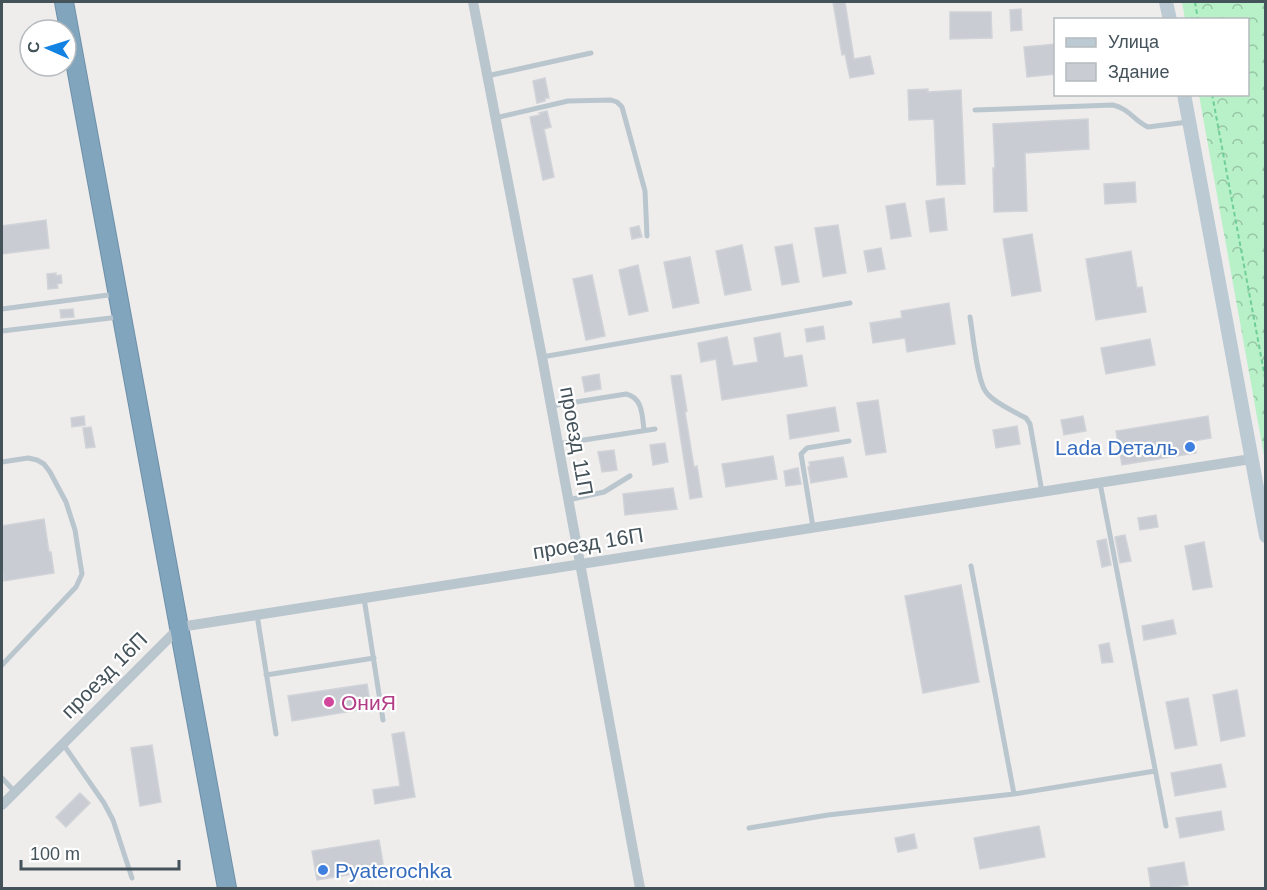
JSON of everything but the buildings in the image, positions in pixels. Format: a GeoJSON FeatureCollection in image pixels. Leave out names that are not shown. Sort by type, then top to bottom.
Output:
{"type":"FeatureCollection","features":[{"type":"Feature","properties":{"kind":"highway"},"geometry":{"type":"LineString","coordinates":[[64,2],[227,888]]}},
{"type":"Feature","properties":{"kind":"main road"},"geometry":{"type":"LineString","coordinates":[[1166,2],[1170,18]]}},
{"type":"Feature","properties":{"kind":"main road"},"geometry":{"type":"LineString","coordinates":[[1184,96],[1266,536]]}},
{"type":"Feature","properties":{"kind":"street","name":"проезд 11П"},"geometry":{"type":"LineString","coordinates":[[473,2],[542,357],[640,888]]}},
{"type":"Feature","properties":{"kind":"street","name":"проезд 16П"},"geometry":{"type":"LineString","coordinates":[[2,805],[180,627],[1251,459]]}},
{"type":"Feature","properties":{"kind":"lane"},"geometry":{"type":"LineString","coordinates":[[487,76],[591,53]]}},
{"type":"Feature","properties":{"kind":"lane"},"geometry":{"type":"LineString","coordinates":[[495,118],[568,101],[611,100],[617,102],[622,107],[645,191],[647,236]]}},
{"type":"Feature","properties":{"kind":"lane"},"geometry":{"type":"LineString","coordinates":[[975,110],[1113,105],[1127,110],[1144,125],[1189,122]]}},
{"type":"Feature","properties":{"kind":"lane"},"geometry":{"type":"LineString","coordinates":[[2,309],[118,294]]}},
{"type":"Feature","properties":{"kind":"lane"},"geometry":{"type":"LineString","coordinates":[[542,357],[850,303]]}},
{"type":"Feature","properties":{"kind":"lane"},"geometry":{"type":"LineString","coordinates":[[2,331],[122,316]]}},
{"type":"Feature","properties":{"kind":"lane"},"geometry":{"type":"LineString","coordinates":[[970,317],[985,391],[992,398],[1026,418],[1030,424],[1042,492]]}},
{"type":"Feature","properties":{"kind":"lane"},"geometry":{"type":"LineString","coordinates":[[550,406],[626,394],[639,402],[644,430]]}},
{"type":"Feature","properties":{"kind":"lane"},"geometry":{"type":"LineString","coordinates":[[558,444],[655,429]]}},
{"type":"Feature","properties":{"kind":"lane"},"geometry":{"type":"LineString","coordinates":[[813,527],[801,454],[807,448],[849,441]]}},
{"type":"Feature","properties":{"kind":"lane"},"geometry":{"type":"LineString","coordinates":[[2,462],[28,458],[44,464],[50,472],[72,517],[82,574],[76,587],[2,665]]}},
{"type":"Feature","properties":{"kind":"lane"},"geometry":{"type":"LineString","coordinates":[[568,500],[604,492],[630,476]]}},
{"type":"Feature","properties":{"kind":"lane"},"geometry":{"type":"LineString","coordinates":[[1100,483],[1166,826]]}},
{"type":"Feature","properties":{"kind":"lane"},"geometry":{"type":"LineString","coordinates":[[971,566],[1014,794]]}},
{"type":"Feature","properties":{"kind":"lane"},"geometry":{"type":"LineString","coordinates":[[364,598],[383,720]]}},
{"type":"Feature","properties":{"kind":"lane"},"geometry":{"type":"LineString","coordinates":[[257,615],[276,734]]}},
{"type":"Feature","properties":{"kind":"lane"},"geometry":{"type":"LineString","coordinates":[[266,675],[374,658]]}},
{"type":"Feature","properties":{"kind":"lane"},"geometry":{"type":"LineString","coordinates":[[63,744],[104,803],[113,820],[132,879]]}},
{"type":"Feature","properties":{"kind":"lane"},"geometry":{"type":"LineString","coordinates":[[748,828],[828,815],[1014,794],[1155,771]]}},
{"type":"Feature","properties":{"kind":"lane"},"geometry":{"type":"LineString","coordinates":[[2,778],[15,792]]}},
{"type":"Feature","properties":{"kind":"path"},"geometry":{"type":"LineString","coordinates":[[1195,2],[1198,18]]}},
{"type":"Feature","properties":{"kind":"path"},"geometry":{"type":"LineString","coordinates":[[1212,96],[1266,383]]}},
{"type":"Feature","properties":{"kind":"green space"},"geometry":{"type":"Polygon","coordinates":[[[1182,2],[1265,2],[1265,461],[1199,96],[1249,96],[1249,18],[1185,18],[1182,2]]]}},
{"type":"Feature","properties":{"kind":"place","name":"Lada Dеталь"},"geometry":{"type":"Point","coordinates":[1190,447]}},
{"type":"Feature","properties":{"kind":"place","name":"ОниЯ"},"geometry":{"type":"Point","coordinates":[329,702]}},
{"type":"Feature","properties":{"kind":"place","name":"Pyaterochka"},"geometry":{"type":"Point","coordinates":[323,870]}}]}
